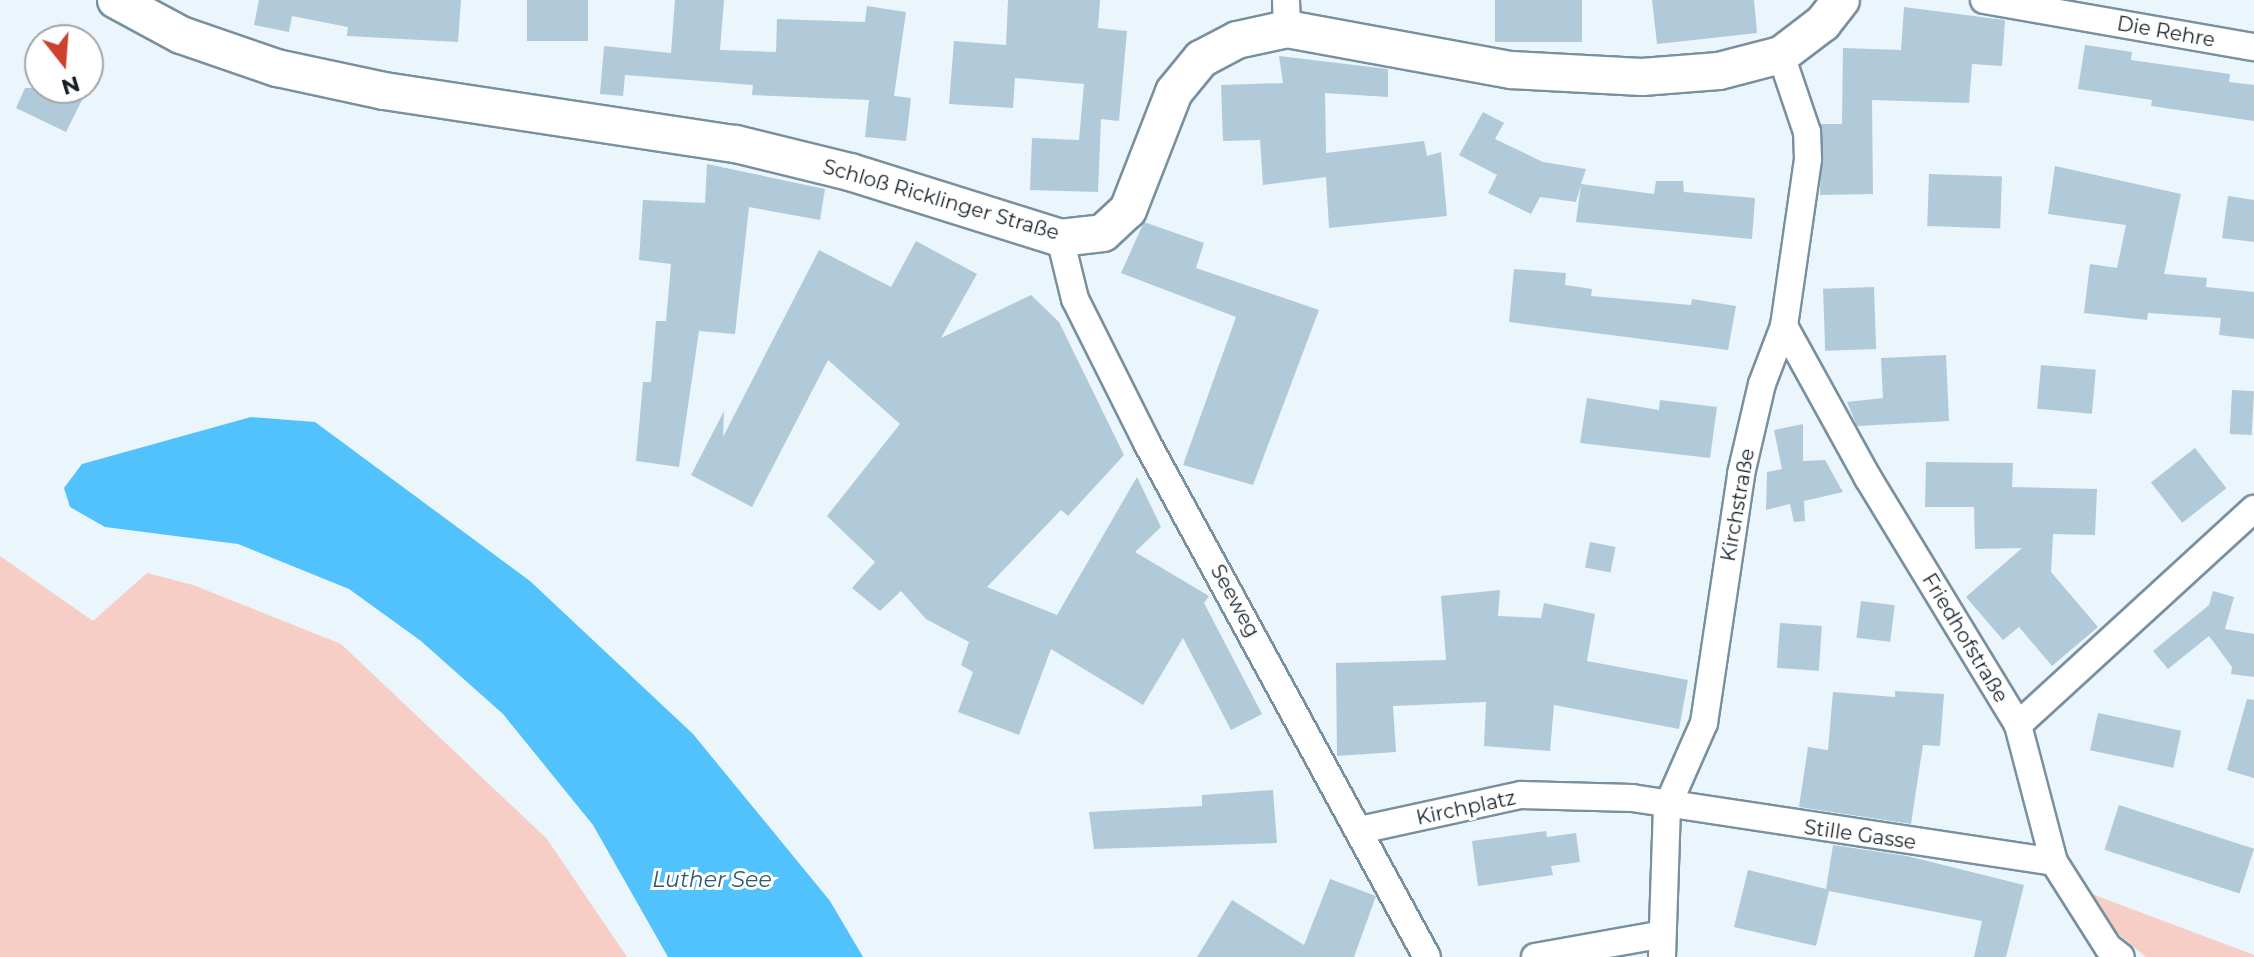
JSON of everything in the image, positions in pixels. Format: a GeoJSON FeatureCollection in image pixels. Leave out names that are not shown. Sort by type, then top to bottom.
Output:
{"type":"FeatureCollection","features":[{"type":"Feature","properties":{"kind":"street","name":"Schloß Ricklinger Straße"},"geometry":{"type":"LineString","coordinates":[[116,0],[181,35],[277,68],[384,91],[736,144],[850,172],[1060,238],[1103,233],[1128,210],[1154,130],[1174,92],[1201,59],[1286,14],[1511,70],[1642,77],[1719,71],[1781,55],[1823,23],[1841,0]]}},
{"type":"Feature","properties":{"kind":"street","name":"Die Rehre"},"geometry":{"type":"LineString","coordinates":[[1984,0],[2254,47]]}},
{"type":"Feature","properties":{"kind":"street","name":"Kirchstraße"},"geometry":{"type":"LineString","coordinates":[[1660,946],[1667,807],[1704,723],[1741,474],[1762,384],[1784,326],[1808,159],[1807,132],[1781,55]]}},
{"type":"Feature","properties":{"kind":"street","name":"Seeweg"},"geometry":{"type":"LineString","coordinates":[[1060,238],[1075,299],[1134,417],[1427,957]]}},
{"type":"Feature","properties":{"kind":"street","name":"Friedhofstraße"},"geometry":{"type":"LineString","coordinates":[[1784,326],[1868,478],[2018,725],[2054,862],[2108,947],[2121,957]]}},
{"type":"Feature","properties":{"kind":"street"},"geometry":{"type":"LineString","coordinates":[[2018,725],[2254,509]]}},
{"type":"Feature","properties":{"kind":"street","name":"Kirchplatz"},"geometry":{"type":"LineString","coordinates":[[1360,830],[1521,795],[1632,798],[1667,807]]}},
{"type":"Feature","properties":{"kind":"street","name":"Stille Gasse"},"geometry":{"type":"LineString","coordinates":[[1667,807],[2054,862]]}},
{"type":"Feature","properties":{"kind":"street"},"geometry":{"type":"LineString","coordinates":[[1535,957],[1660,946]]}},
{"type":"Feature","properties":{"kind":"shaded area"},"geometry":{"type":"Polygon","coordinates":[[[0,556],[93,621],[147,573],[193,585],[341,644],[547,839],[627,957],[0,957],[0,556]]]}},
{"type":"Feature","properties":{"kind":"shaded area"},"geometry":{"type":"Polygon","coordinates":[[[2089,893],[2254,957],[2146,957],[2110,927],[2089,893]]]}},
{"type":"Feature","properties":{"kind":"water","name":"Luther See"},"geometry":{"type":"Polygon","coordinates":[[[251,417],[315,422],[530,581],[693,734],[830,901],[863,957],[668,957],[593,825],[503,714],[421,641],[349,589],[238,544],[105,527],[70,507],[64,488],[82,464],[251,417]]]}},
{"type":"Feature","properties":{"kind":"building"},"geometry":{"type":"Polygon","coordinates":[[[259,0],[461,0],[458,42],[347,36],[348,27],[292,16],[289,32],[254,25],[259,0]]]}},
{"type":"Feature","properties":{"kind":"building"},"geometry":{"type":"Polygon","coordinates":[[[527,0],[588,0],[588,41],[527,41],[527,0]]]}},
{"type":"Feature","properties":{"kind":"building"},"geometry":{"type":"Polygon","coordinates":[[[675,0],[724,0],[720,50],[776,52],[777,19],[865,22],[867,6],[906,12],[894,96],[911,98],[906,141],[865,137],[869,100],[752,95],[753,85],[625,75],[623,96],[600,94],[604,46],[671,53],[675,0]]]}},
{"type":"Feature","properties":{"kind":"building"},"geometry":{"type":"Polygon","coordinates":[[[1008,0],[1100,0],[1098,28],[1127,31],[1119,121],[1101,119],[1098,192],[1030,190],[1032,138],[1079,140],[1084,84],[1015,78],[1013,108],[949,104],[954,41],[1006,45],[1008,0]]]}},
{"type":"Feature","properties":{"kind":"building"},"geometry":{"type":"Polygon","coordinates":[[[1495,0],[1582,0],[1582,42],[1495,42],[1495,0]]]}},
{"type":"Feature","properties":{"kind":"building"},"geometry":{"type":"Polygon","coordinates":[[[1652,0],[1754,0],[1757,33],[1657,44],[1652,0]]]}},
{"type":"Feature","properties":{"kind":"building"},"geometry":{"type":"Polygon","coordinates":[[[1904,7],[2005,20],[2002,66],[1972,64],[1969,103],[1872,100],[1873,194],[1820,195],[1821,124],[1842,124],[1843,48],[1901,50],[1904,7]]]}},
{"type":"Feature","properties":{"kind":"building"},"geometry":{"type":"Polygon","coordinates":[[[2085,45],[2132,52],[2131,60],[2230,74],[2229,82],[2254,85],[2254,121],[2151,106],[2152,100],[2078,89],[2085,45]]]}},
{"type":"Feature","properties":{"kind":"building"},"geometry":{"type":"Polygon","coordinates":[[[1279,56],[1388,69],[1388,97],[1325,93],[1326,153],[1424,141],[1427,156],[1441,152],[1447,216],[1329,228],[1326,177],[1263,185],[1260,140],[1223,141],[1221,85],[1283,83],[1279,56]]]}},
{"type":"Feature","properties":{"kind":"building"},"geometry":{"type":"Polygon","coordinates":[[[24,90],[24,104],[80,104],[66,132],[16,108],[24,90]]]}},
{"type":"Feature","properties":{"kind":"building"},"geometry":{"type":"Polygon","coordinates":[[[1483,112],[1504,123],[1495,139],[1543,162],[1586,169],[1581,184],[1654,194],[1656,181],[1683,181],[1684,192],[1755,198],[1752,239],[1576,222],[1581,185],[1576,202],[1540,197],[1531,214],[1488,193],[1497,175],[1459,155],[1483,112]]]}},
{"type":"Feature","properties":{"kind":"building"},"geometry":{"type":"Polygon","coordinates":[[[707,164],[825,189],[820,220],[749,207],[735,334],[699,331],[679,467],[636,461],[643,382],[651,382],[656,321],[666,321],[671,264],[639,260],[643,200],[705,203],[707,164]]]}},
{"type":"Feature","properties":{"kind":"building"},"geometry":{"type":"Polygon","coordinates":[[[2055,166],[2181,194],[2164,274],[2207,278],[2206,287],[2254,292],[2254,339],[2219,335],[2221,318],[2148,313],[2147,320],[2084,313],[2090,264],[2117,268],[2126,225],[2048,214],[2055,166]]]}},
{"type":"Feature","properties":{"kind":"building"},"geometry":{"type":"Polygon","coordinates":[[[1929,174],[2002,177],[2000,229],[1927,226],[1929,174]]]}},
{"type":"Feature","properties":{"kind":"building"},"geometry":{"type":"Polygon","coordinates":[[[2228,196],[2254,200],[2254,242],[2222,238],[2228,196]]]}},
{"type":"Feature","properties":{"kind":"building"},"geometry":{"type":"Polygon","coordinates":[[[1144,222],[1204,243],[1196,268],[1319,310],[1253,485],[1183,465],[1236,317],[1121,273],[1144,222]]]}},
{"type":"Feature","properties":{"kind":"building"},"geometry":{"type":"Polygon","coordinates":[[[916,241],[977,274],[941,338],[1031,295],[1059,322],[1124,455],[1068,516],[1061,510],[987,587],[1057,615],[1137,477],[1161,527],[1135,552],[1209,596],[1204,603],[1262,714],[1231,730],[1183,638],[1143,705],[1051,649],[1019,735],[958,712],[973,672],[961,665],[969,642],[926,619],[901,591],[880,611],[852,588],[875,562],[827,516],[900,424],[828,360],[752,507],[691,475],[724,411],[723,437],[819,250],[891,287],[916,241]]]}},
{"type":"Feature","properties":{"kind":"building"},"geometry":{"type":"Polygon","coordinates":[[[1514,269],[1566,273],[1565,285],[1592,289],[1591,296],[1691,305],[1692,299],[1736,306],[1728,350],[1509,322],[1514,269]]]}},
{"type":"Feature","properties":{"kind":"building"},"geometry":{"type":"Polygon","coordinates":[[[1874,287],[1876,349],[1825,351],[1823,289],[1874,287]]]}},
{"type":"Feature","properties":{"kind":"building"},"geometry":{"type":"Polygon","coordinates":[[[1946,355],[1949,421],[1857,426],[1847,402],[1883,398],[1881,358],[1946,355]]]}},
{"type":"Feature","properties":{"kind":"building"},"geometry":{"type":"Polygon","coordinates":[[[2041,365],[2096,370],[2092,414],[2037,409],[2041,365]]]}},
{"type":"Feature","properties":{"kind":"building"},"geometry":{"type":"Polygon","coordinates":[[[2232,390],[2254,391],[2252,435],[2230,434],[2232,390]]]}},
{"type":"Feature","properties":{"kind":"building"},"geometry":{"type":"Polygon","coordinates":[[[1587,398],[1659,410],[1660,400],[1717,407],[1710,458],[1580,443],[1587,398]]]}},
{"type":"Feature","properties":{"kind":"building"},"geometry":{"type":"Polygon","coordinates":[[[1803,424],[1803,461],[1825,460],[1843,492],[1804,501],[1805,521],[1794,522],[1790,504],[1766,510],[1767,472],[1782,469],[1774,430],[1803,424]]]}},
{"type":"Feature","properties":{"kind":"building"},"geometry":{"type":"Polygon","coordinates":[[[2195,448],[2226,488],[2182,523],[2151,482],[2195,448]]]}},
{"type":"Feature","properties":{"kind":"building"},"geometry":{"type":"Polygon","coordinates":[[[1926,462],[2013,463],[2012,487],[2097,489],[2095,535],[2053,534],[2051,572],[2098,627],[2052,666],[2019,627],[2003,640],[1966,597],[2022,548],[1975,549],[1974,507],[1925,507],[1926,462]]]}},
{"type":"Feature","properties":{"kind":"building"},"geometry":{"type":"Polygon","coordinates":[[[1590,542],[1616,547],[1611,572],[1585,568],[1590,542]]]}},
{"type":"Feature","properties":{"kind":"building"},"geometry":{"type":"Polygon","coordinates":[[[1500,590],[1498,616],[1541,618],[1544,603],[1595,614],[1587,661],[1688,680],[1679,729],[1554,705],[1550,751],[1484,746],[1486,702],[1393,706],[1396,752],[1337,756],[1336,663],[1446,660],[1441,596],[1500,590]]]}},
{"type":"Feature","properties":{"kind":"building"},"geometry":{"type":"Polygon","coordinates":[[[2213,591],[2234,597],[2225,629],[2254,634],[2254,677],[2231,674],[2232,667],[2209,636],[2168,669],[2153,651],[2209,605],[2213,591]]]}},
{"type":"Feature","properties":{"kind":"building"},"geometry":{"type":"Polygon","coordinates":[[[1861,601],[1895,605],[1890,642],[1856,638],[1861,601]]]}},
{"type":"Feature","properties":{"kind":"building"},"geometry":{"type":"Polygon","coordinates":[[[1780,623],[1822,626],[1819,671],[1777,668],[1780,623]]]}},
{"type":"Feature","properties":{"kind":"building"},"geometry":{"type":"Polygon","coordinates":[[[1895,691],[1944,694],[1940,746],[1923,745],[1911,824],[1799,807],[1808,747],[1828,750],[1833,692],[1895,697],[1895,691]]]}},
{"type":"Feature","properties":{"kind":"building"},"geometry":{"type":"Polygon","coordinates":[[[2247,699],[2254,700],[2254,778],[2227,770],[2247,699]]]}},
{"type":"Feature","properties":{"kind":"building"},"geometry":{"type":"Polygon","coordinates":[[[2098,713],[2181,731],[2173,768],[2090,750],[2098,713]]]}},
{"type":"Feature","properties":{"kind":"building"},"geometry":{"type":"Polygon","coordinates":[[[1273,790],[1277,843],[1094,849],[1089,812],[1202,806],[1202,795],[1273,790]]]}},
{"type":"Feature","properties":{"kind":"building"},"geometry":{"type":"Polygon","coordinates":[[[2119,805],[2254,849],[2240,894],[2104,850],[2119,805]]]}},
{"type":"Feature","properties":{"kind":"building"},"geometry":{"type":"Polygon","coordinates":[[[1546,831],[1547,837],[1576,833],[1580,862],[1551,866],[1553,875],[1478,886],[1472,841],[1546,831]]]}},
{"type":"Feature","properties":{"kind":"building"},"geometry":{"type":"Polygon","coordinates":[[[1833,845],[1907,856],[2024,885],[2006,957],[1974,957],[1982,921],[1829,891],[1816,946],[1734,927],[1748,870],[1826,889],[1833,845]]]}},
{"type":"Feature","properties":{"kind":"building"},"geometry":{"type":"Polygon","coordinates":[[[1330,879],[1376,896],[1354,957],[1197,957],[1232,900],[1304,945],[1330,879]]]}}]}
